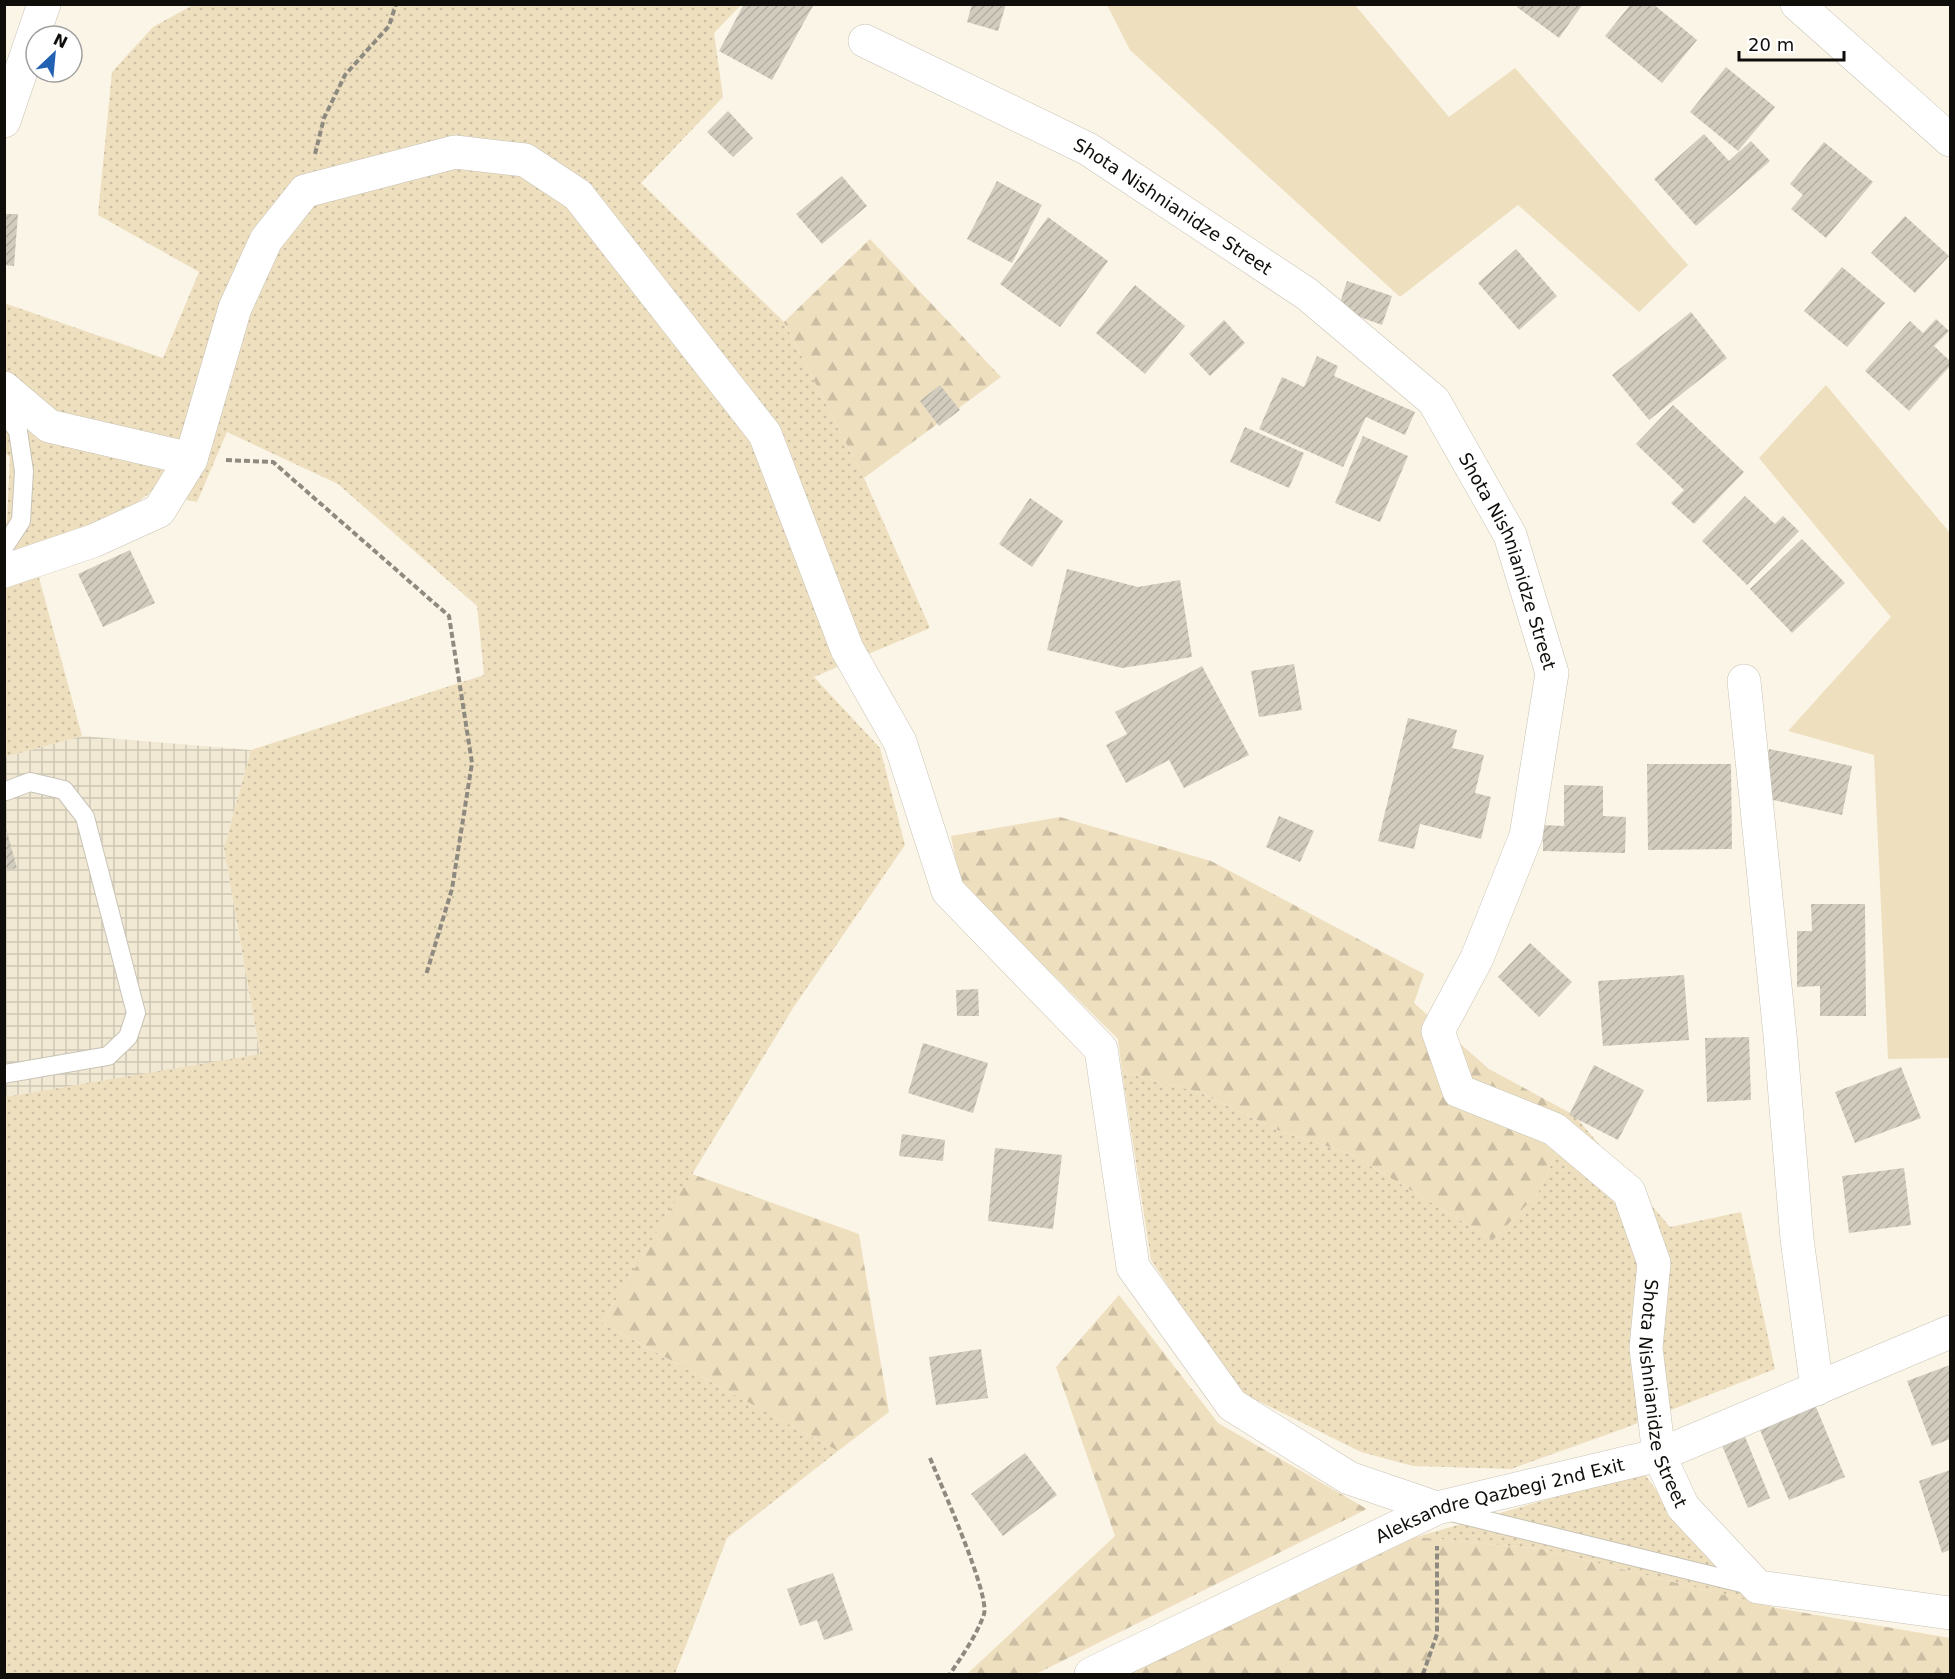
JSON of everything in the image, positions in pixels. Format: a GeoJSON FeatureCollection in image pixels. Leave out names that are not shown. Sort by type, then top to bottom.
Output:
{"type":"FeatureCollection","features":[{"type":"Feature","properties":{"kind":"street"},"geometry":{"type":"LineString","coordinates":[[4,121],[44,4]]}},
{"type":"Feature","properties":{"kind":"street"},"geometry":{"type":"LineString","coordinates":[[1797,4],[1950,140]]}},
{"type":"Feature","properties":{"kind":"street","name":"Shota Nishnianidze Street"},"geometry":{"type":"LineString","coordinates":[[865,41],[1088,149],[1307,294],[1434,401],[1510,534],[1552,673],[1526,836],[1477,958],[1438,1030],[1459,1091],[1554,1129],[1629,1192],[1654,1263],[1646,1348],[1659,1455],[1683,1507],[1758,1587]]}},
{"type":"Feature","properties":{"kind":"street"},"geometry":{"type":"LineString","coordinates":[[4,571],[93,541],[159,511],[190,459],[235,309],[266,240],[305,191],[455,152],[525,160],[578,195],[765,434],[847,648],[900,742],[948,891],[1101,1049],[1133,1267],[1232,1405],[1349,1478],[1437,1508]]}},
{"type":"Feature","properties":{"kind":"street"},"geometry":{"type":"LineString","coordinates":[[4,388],[49,426],[190,459]]}},
{"type":"Feature","properties":{"kind":"street"},"geometry":{"type":"LineString","coordinates":[[1744,681],[1780,1035],[1797,1239],[1817,1389]]}},
{"type":"Feature","properties":{"kind":"street","name":"Aleksandre Qazbegi 2nd Exit"},"geometry":{"type":"LineString","coordinates":[[1091,1674],[1437,1508],[1659,1455],[1950,1332]]}},
{"type":"Feature","properties":{"kind":"street"},"geometry":{"type":"LineString","coordinates":[[1758,1587],[1950,1613]]}},
{"type":"Feature","properties":{"kind":"lane"},"geometry":{"type":"LineString","coordinates":[[4,412],[18,431],[24,471],[21,521],[4,547]]}},
{"type":"Feature","properties":{"kind":"lane"},"geometry":{"type":"LineString","coordinates":[[4,1074],[108,1056],[128,1037],[136,1013],[85,817],[64,790],[30,782],[6,791]]}},
{"type":"Feature","properties":{"kind":"lane"},"geometry":{"type":"LineString","coordinates":[[1437,1508],[1758,1587]]}},
{"type":"Feature","properties":{"kind":"path"},"geometry":{"type":"LineString","coordinates":[[305,191],[324,118],[334,97],[345,75],[389,26],[396,4]]}},
{"type":"Feature","properties":{"kind":"path"},"geometry":{"type":"LineString","coordinates":[[190,459],[273,462],[449,616],[472,763],[452,889],[426,975]]}},
{"type":"Feature","properties":{"kind":"path"},"geometry":{"type":"LineString","coordinates":[[930,1458],[978,1579],[985,1612],[950,1674]]}},
{"type":"Feature","properties":{"kind":"path"},"geometry":{"type":"LineString","coordinates":[[1423,1674],[1437,1634],[1437,1508]]}},
{"type":"Feature","properties":{"kind":"shaded area"},"geometry":{"type":"Polygon","coordinates":[[[82,736],[251,750],[224,848],[260,1055],[5,1097],[5,757],[82,736]]]}},
{"type":"Feature","properties":{"kind":"green space"},"geometry":{"type":"Polygon","coordinates":[[[193,5],[741,5],[714,33],[723,97],[641,183],[784,322],[864,478],[930,628],[814,677],[880,748],[905,845],[793,1008],[602,1323],[838,1451],[727,1538],[675,1674],[5,1674],[5,1097],[260,1054],[224,848],[251,750],[484,675],[477,606],[338,484],[227,432],[197,502],[151,492],[129,509],[5,557],[10,457],[4,452],[4,303],[163,358],[199,272],[98,215],[112,72],[153,27],[193,5]]]}},
{"type":"Feature","properties":{"kind":"green space"},"geometry":{"type":"Polygon","coordinates":[[[1107,5],[1355,5],[1449,117],[1515,68],[1688,265],[1639,312],[1518,205],[1400,297],[1130,50],[1107,5]]]}},
{"type":"Feature","properties":{"kind":"green space"},"geometry":{"type":"Polygon","coordinates":[[[870,239],[1001,377],[864,478],[784,322],[870,239]]]}},
{"type":"Feature","properties":{"kind":"green space"},"geometry":{"type":"Polygon","coordinates":[[[1826,385],[1950,533],[1950,1058],[1888,1059],[1874,755],[1788,731],[1891,617],[1759,458],[1826,385]]]}},
{"type":"Feature","properties":{"kind":"green space"},"geometry":{"type":"Polygon","coordinates":[[[38,574],[82,736],[5,757],[4,586],[38,574]]]}},
{"type":"Feature","properties":{"kind":"green space"},"geometry":{"type":"Polygon","coordinates":[[[1060,817],[1211,861],[1424,974],[1414,1003],[1489,1069],[1574,1115],[1538,1193],[1493,1240],[1351,1154],[1280,1131],[1199,1092],[1122,1072],[1118,1039],[960,883],[951,836],[1060,817]]]}},
{"type":"Feature","properties":{"kind":"green space"},"geometry":{"type":"Polygon","coordinates":[[[1122,1072],[1199,1092],[1280,1131],[1351,1154],[1493,1240],[1538,1193],[1574,1115],[1670,1227],[1741,1212],[1775,1369],[1625,1428],[1511,1469],[1413,1466],[1361,1452],[1236,1390],[1151,1260],[1122,1072]]]}},
{"type":"Feature","properties":{"kind":"green space"},"geometry":{"type":"Polygon","coordinates":[[[692,1174],[859,1234],[889,1412],[838,1451],[602,1323],[692,1174]]]}},
{"type":"Feature","properties":{"kind":"green space"},"geometry":{"type":"Polygon","coordinates":[[[1119,1295],[1218,1423],[1367,1509],[1036,1674],[967,1674],[1115,1536],[1056,1367],[1119,1295]]]}},
{"type":"Feature","properties":{"kind":"green space"},"geometry":{"type":"Polygon","coordinates":[[[1643,1472],[1688,1534],[1757,1603],[1541,1549],[1416,1537],[1643,1472]]]}},
{"type":"Feature","properties":{"kind":"green space"},"geometry":{"type":"Polygon","coordinates":[[[1416,1537],[1541,1549],[1777,1608],[1950,1638],[1950,1674],[1124,1674],[1416,1537]]]}},
{"type":"Feature","properties":{"kind":"building"},"geometry":{"type":"Polygon","coordinates":[[[744,4],[814,4],[772,80],[719,51],[744,4]]]}},
{"type":"Feature","properties":{"kind":"building"},"geometry":{"type":"Polygon","coordinates":[[[972,4],[1006,4],[998,31],[967,22],[972,4]]]}},
{"type":"Feature","properties":{"kind":"building"},"geometry":{"type":"Polygon","coordinates":[[[1519,4],[1583,4],[1559,38],[1517,7],[1519,4]]]}},
{"type":"Feature","properties":{"kind":"building"},"geometry":{"type":"Polygon","coordinates":[[[1631,4],[1653,4],[1697,40],[1662,83],[1605,36],[1631,4]]]}},
{"type":"Feature","properties":{"kind":"building"},"geometry":{"type":"Polygon","coordinates":[[[1726,67],[1775,107],[1738,151],[1690,112],[1726,67]]]}},
{"type":"Feature","properties":{"kind":"building"},"geometry":{"type":"Polygon","coordinates":[[[728,111],[753,138],[733,157],[707,132],[728,111]]]}},
{"type":"Feature","properties":{"kind":"building"},"geometry":{"type":"Polygon","coordinates":[[[1704,134],[1729,161],[1751,141],[1770,161],[1696,226],[1654,179],[1704,134]]]}},
{"type":"Feature","properties":{"kind":"building"},"geometry":{"type":"Polygon","coordinates":[[[1824,142],[1873,182],[1826,238],[1791,209],[1803,195],[1790,184],[1824,142]]]}},
{"type":"Feature","properties":{"kind":"building"},"geometry":{"type":"Polygon","coordinates":[[[842,176],[867,206],[822,244],[796,214],[842,176]]]}},
{"type":"Feature","properties":{"kind":"building"},"geometry":{"type":"Polygon","coordinates":[[[997,181],[1042,205],[1012,263],[967,239],[997,181]]]}},
{"type":"Feature","properties":{"kind":"building"},"geometry":{"type":"Polygon","coordinates":[[[4,214],[18,214],[14,266],[4,265],[4,214]]]}},
{"type":"Feature","properties":{"kind":"building"},"geometry":{"type":"Polygon","coordinates":[[[1905,216],[1949,256],[1915,293],[1871,253],[1905,216]]]}},
{"type":"Feature","properties":{"kind":"building"},"geometry":{"type":"Polygon","coordinates":[[[1048,217],[1108,261],[1060,327],[1000,284],[1048,217]]]}},
{"type":"Feature","properties":{"kind":"building"},"geometry":{"type":"Polygon","coordinates":[[[1516,249],[1557,296],[1519,330],[1478,283],[1516,249]]]}},
{"type":"Feature","properties":{"kind":"building"},"geometry":{"type":"Polygon","coordinates":[[[1842,267],[1885,303],[1847,347],[1804,311],[1842,267]]]}},
{"type":"Feature","properties":{"kind":"building"},"geometry":{"type":"Polygon","coordinates":[[[1347,281],[1392,296],[1382,325],[1338,309],[1347,281]]]}},
{"type":"Feature","properties":{"kind":"building"},"geometry":{"type":"Polygon","coordinates":[[[1135,285],[1185,326],[1145,374],[1096,333],[1135,285]]]}},
{"type":"Feature","properties":{"kind":"building"},"geometry":{"type":"Polygon","coordinates":[[[1691,312],[1727,358],[1649,420],[1612,375],[1691,312]]]}},
{"type":"Feature","properties":{"kind":"building"},"geometry":{"type":"Polygon","coordinates":[[[1936,319],[1949,331],[1934,346],[1950,361],[1950,366],[1909,411],[1865,371],[1910,321],[1923,333],[1936,319]]]}},
{"type":"Feature","properties":{"kind":"building"},"geometry":{"type":"Polygon","coordinates":[[[1224,320],[1245,343],[1210,376],[1189,354],[1224,320]]]}},
{"type":"Feature","properties":{"kind":"building"},"geometry":{"type":"Polygon","coordinates":[[[1317,356],[1338,366],[1334,376],[1415,412],[1405,435],[1366,417],[1343,467],[1259,429],[1282,377],[1304,387],[1317,356]]]}},
{"type":"Feature","properties":{"kind":"building"},"geometry":{"type":"Polygon","coordinates":[[[940,385],[960,410],[939,426],[920,401],[940,385]]]}},
{"type":"Feature","properties":{"kind":"building"},"geometry":{"type":"Polygon","coordinates":[[[1673,405],[1744,472],[1694,524],[1671,503],[1684,490],[1636,444],[1673,405]]]}},
{"type":"Feature","properties":{"kind":"building"},"geometry":{"type":"Polygon","coordinates":[[[1245,427],[1304,453],[1289,488],[1230,462],[1245,427]]]}},
{"type":"Feature","properties":{"kind":"building"},"geometry":{"type":"Polygon","coordinates":[[[1363,436],[1408,456],[1380,522],[1335,503],[1363,436]]]}},
{"type":"Feature","properties":{"kind":"building"},"geometry":{"type":"Polygon","coordinates":[[[1745,496],[1775,524],[1783,516],[1799,531],[1747,585],[1702,541],[1745,496]]]}},
{"type":"Feature","properties":{"kind":"building"},"geometry":{"type":"Polygon","coordinates":[[[1030,498],[1063,521],[1032,567],[999,544],[1030,498]]]}},
{"type":"Feature","properties":{"kind":"building"},"geometry":{"type":"Polygon","coordinates":[[[1802,539],[1845,583],[1792,633],[1750,589],[1802,539]]]}},
{"type":"Feature","properties":{"kind":"building"},"geometry":{"type":"Polygon","coordinates":[[[130,550],[155,603],[103,627],[78,574],[130,550]]]}},
{"type":"Feature","properties":{"kind":"building"},"geometry":{"type":"Polygon","coordinates":[[[1067,569],[1138,587],[1180,580],[1192,657],[1122,668],[1047,650],[1067,569]]]}},
{"type":"Feature","properties":{"kind":"building"},"geometry":{"type":"Polygon","coordinates":[[[1294,664],[1302,710],[1259,717],[1251,671],[1294,664]]]}},
{"type":"Feature","properties":{"kind":"building"},"geometry":{"type":"Polygon","coordinates":[[[1202,666],[1249,755],[1184,788],[1169,760],[1126,783],[1106,745],[1127,734],[1115,712],[1202,666]]]}},
{"type":"Feature","properties":{"kind":"building"},"geometry":{"type":"Polygon","coordinates":[[[1408,718],[1457,730],[1452,748],[1484,755],[1475,793],[1491,797],[1481,839],[1420,824],[1414,849],[1378,841],[1408,718]]]}},
{"type":"Feature","properties":{"kind":"building"},"geometry":{"type":"Polygon","coordinates":[[[1769,749],[1852,766],[1842,815],[1759,797],[1769,749]]]}},
{"type":"Feature","properties":{"kind":"building"},"geometry":{"type":"Polygon","coordinates":[[[1647,764],[1731,764],[1732,849],[1648,850],[1647,764]]]}},
{"type":"Feature","properties":{"kind":"building"},"geometry":{"type":"Polygon","coordinates":[[[1564,785],[1603,786],[1603,816],[1626,817],[1625,853],[1543,851],[1543,825],[1564,826],[1564,785]]]}},
{"type":"Feature","properties":{"kind":"building"},"geometry":{"type":"Polygon","coordinates":[[[1279,816],[1314,831],[1300,862],[1266,847],[1279,816]]]}},
{"type":"Feature","properties":{"kind":"building"},"geometry":{"type":"Polygon","coordinates":[[[4,821],[17,868],[4,871],[4,821]]]}},
{"type":"Feature","properties":{"kind":"building"},"geometry":{"type":"Polygon","coordinates":[[[1811,904],[1865,904],[1866,1016],[1820,1016],[1820,986],[1797,987],[1797,931],[1812,931],[1811,904]]]}},
{"type":"Feature","properties":{"kind":"building"},"geometry":{"type":"Polygon","coordinates":[[[1530,943],[1572,982],[1539,1017],[1498,977],[1530,943]]]}},
{"type":"Feature","properties":{"kind":"building"},"geometry":{"type":"Polygon","coordinates":[[[1684,975],[1689,1040],[1603,1046],[1598,981],[1684,975]]]}},
{"type":"Feature","properties":{"kind":"building"},"geometry":{"type":"Polygon","coordinates":[[[978,989],[979,1016],[957,1016],[956,990],[978,989]]]}},
{"type":"Feature","properties":{"kind":"building"},"geometry":{"type":"Polygon","coordinates":[[[1749,1037],[1751,1100],[1707,1102],[1705,1038],[1749,1037]]]}},
{"type":"Feature","properties":{"kind":"building"},"geometry":{"type":"Polygon","coordinates":[[[923,1043],[988,1063],[973,1113],[908,1093],[923,1043]]]}},
{"type":"Feature","properties":{"kind":"building"},"geometry":{"type":"Polygon","coordinates":[[[1594,1065],[1644,1090],[1618,1140],[1569,1115],[1594,1065]]]}},
{"type":"Feature","properties":{"kind":"building"},"geometry":{"type":"Polygon","coordinates":[[[1901,1067],[1921,1118],[1855,1143],[1835,1092],[1901,1067]]]}},
{"type":"Feature","properties":{"kind":"building"},"geometry":{"type":"Polygon","coordinates":[[[902,1134],[945,1140],[943,1161],[899,1156],[902,1134]]]}},
{"type":"Feature","properties":{"kind":"building"},"geometry":{"type":"Polygon","coordinates":[[[995,1148],[1062,1155],[1053,1229],[988,1221],[995,1148]]]}},
{"type":"Feature","properties":{"kind":"building"},"geometry":{"type":"Polygon","coordinates":[[[1904,1168],[1911,1225],[1849,1233],[1842,1176],[1904,1168]]]}},
{"type":"Feature","properties":{"kind":"building"},"geometry":{"type":"Polygon","coordinates":[[[981,1349],[988,1398],[936,1405],[929,1357],[981,1349]]]}},
{"type":"Feature","properties":{"kind":"building"},"geometry":{"type":"Polygon","coordinates":[[[1950,1365],[1950,1439],[1932,1446],[1907,1381],[1950,1365]]]}},
{"type":"Feature","properties":{"kind":"building"},"geometry":{"type":"Polygon","coordinates":[[[1816,1407],[1845,1477],[1789,1500],[1760,1430],[1816,1407]]]}},
{"type":"Feature","properties":{"kind":"building"},"geometry":{"type":"Polygon","coordinates":[[[1739,1422],[1770,1498],[1748,1508],[1716,1431],[1739,1422]]]}},
{"type":"Feature","properties":{"kind":"building"},"geometry":{"type":"Polygon","coordinates":[[[1025,1453],[1057,1495],[1003,1536],[971,1494],[1025,1453]]]}},
{"type":"Feature","properties":{"kind":"building"},"geometry":{"type":"Polygon","coordinates":[[[1950,1470],[1950,1550],[1942,1553],[1919,1481],[1950,1470]]]}},
{"type":"Feature","properties":{"kind":"building"},"geometry":{"type":"Polygon","coordinates":[[[833,1573],[853,1630],[824,1640],[817,1620],[800,1626],[787,1589],[833,1573]]]}}]}
